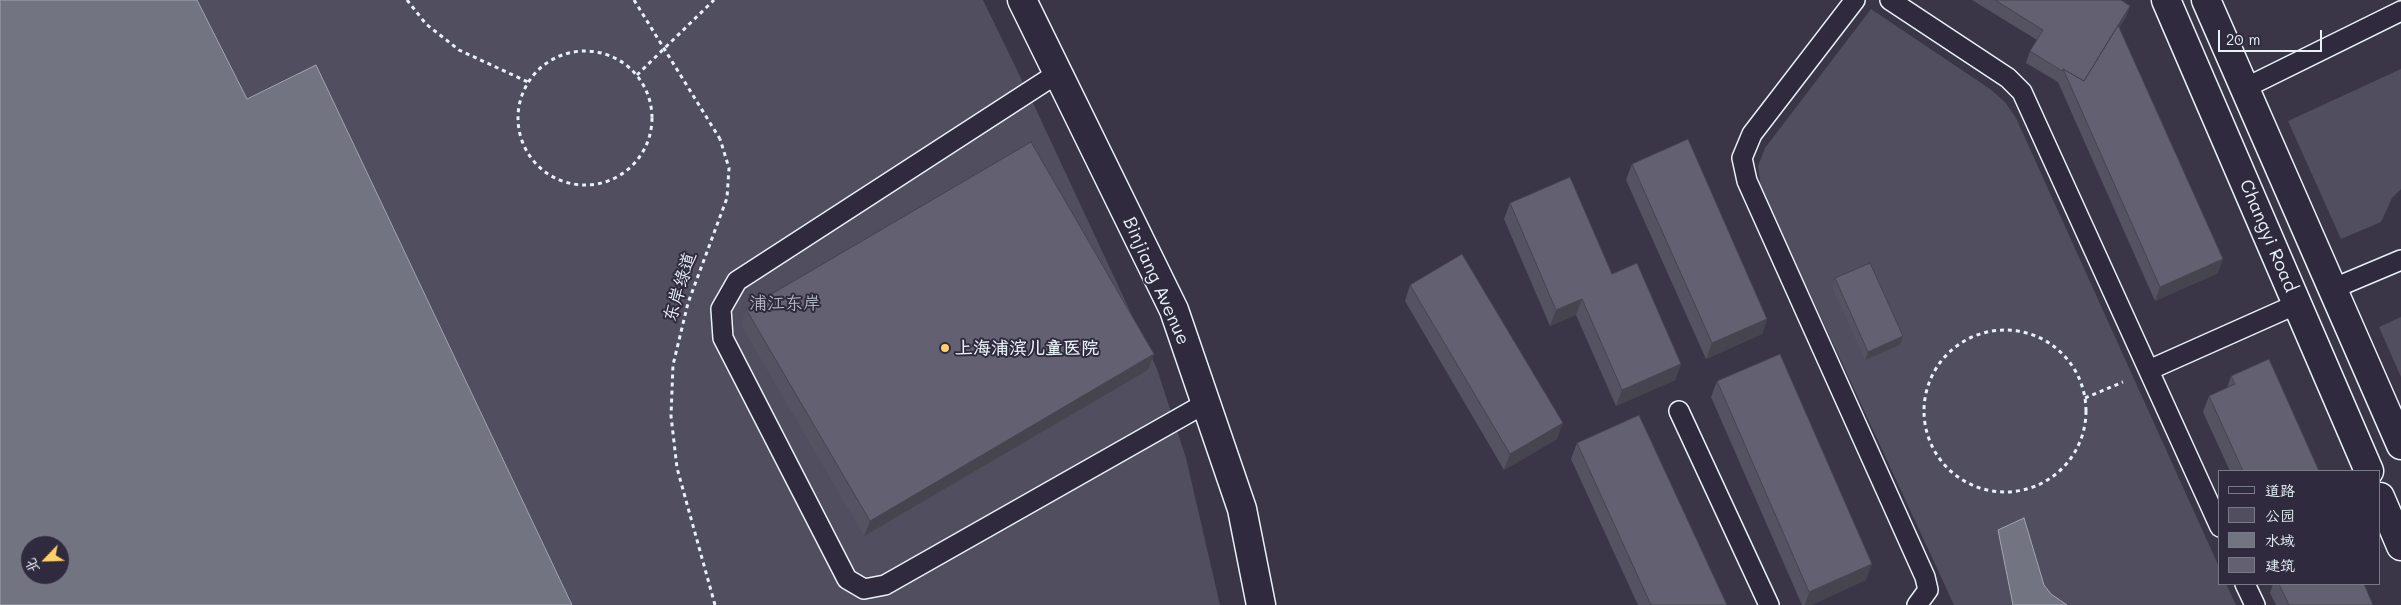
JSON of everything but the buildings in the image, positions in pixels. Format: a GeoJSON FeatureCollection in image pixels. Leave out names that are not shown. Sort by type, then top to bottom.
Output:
{"type":"FeatureCollection","features":[{"type":"Feature","properties":{"kind":"main road","name":"Binjiang Avenue"},"geometry":{"type":"LineString","coordinates":[[1022,0],[1174,310],[1242,509],[1260,605]]}},
{"type":"Feature","properties":{"kind":"main road","name":"Changyi Road"},"geometry":{"type":"LineString","coordinates":[[2166,0],[2369,470]]}},
{"type":"Feature","properties":{"kind":"main road"},"geometry":{"type":"LineString","coordinates":[[2206,0],[2401,445]]}},
{"type":"Feature","properties":{"kind":"main road"},"geometry":{"type":"LineString","coordinates":[[2381,499],[2401,546]]}},
{"type":"Feature","properties":{"kind":"lane"},"geometry":{"type":"LineString","coordinates":[[1855,0],[1752,134],[1742,158],[1746,181],[1925,577],[1928,590],[1917,605]]}},
{"type":"Feature","properties":{"kind":"lane"},"geometry":{"type":"LineString","coordinates":[[1890,0],[2008,78],[2022,92],[2218,523]]}},
{"type":"Feature","properties":{"kind":"lane"},"geometry":{"type":"LineString","coordinates":[[2244,88],[2401,11]]}},
{"type":"Feature","properties":{"kind":"lane"},"geometry":{"type":"LineString","coordinates":[[1058,73],[737,282],[721,310],[723,338],[847,579],[864,589],[885,586],[1206,403]]}},
{"type":"Feature","properties":{"kind":"lane"},"geometry":{"type":"LineString","coordinates":[[2332,289],[2401,260]]}},
{"type":"Feature","properties":{"kind":"lane"},"geometry":{"type":"LineString","coordinates":[[2149,370],[2297,304]]}},
{"type":"Feature","properties":{"kind":"lane"},"geometry":{"type":"LineString","coordinates":[[1679,412],[1769,605]]}},
{"type":"Feature","properties":{"kind":"lane"},"geometry":{"type":"LineString","coordinates":[[2245,585],[2255,605]]}},
{"type":"Feature","properties":{"kind":"path"},"geometry":{"type":"LineString","coordinates":[[407,0],[426,24],[459,50],[528,82]]}},
{"type":"Feature","properties":{"kind":"path","name":"东岸绿道"},"geometry":{"type":"LineString","coordinates":[[634,0],[720,139],[729,168],[727,198],[688,303],[673,366],[671,416],[677,468],[715,605]]}},
{"type":"Feature","properties":{"kind":"path"},"geometry":{"type":"LineString","coordinates":[[637,75],[714,0]]}},
{"type":"Feature","properties":{"kind":"path"},"geometry":{"type":"LineString","coordinates":[[581,51],[602,53],[615,58],[637,75],[649,96],[652,120],[648,143],[631,167],[618,178],[596,186],[572,185],[550,177],[532,162],[522,143],[517,122],[519,101],[528,82],[542,66],[554,58],[581,51]]}},
{"type":"Feature","properties":{"kind":"path"},"geometry":{"type":"LineString","coordinates":[[1992,330],[2018,330],[2043,338],[2064,354],[2079,376],[2085,398],[2085,431],[2073,456],[2054,477],[2030,490],[2002,493],[1975,488],[1951,473],[1934,452],[1924,427],[1923,400],[1931,375],[1946,354],[1967,338],[1992,330]]}},
{"type":"Feature","properties":{"kind":"path"},"geometry":{"type":"LineString","coordinates":[[2085,398],[2149,370]]}},
{"type":"Feature","properties":{"kind":"green space","name":"浦江东岸"},"geometry":{"type":"Polygon","coordinates":[[[197,0],[983,0],[1157,369],[1186,458],[1220,605],[572,605],[316,65],[246,99],[197,0]]]}},
{"type":"Feature","properties":{"kind":"green space"},"geometry":{"type":"Polygon","coordinates":[[[1871,9],[1990,89],[2005,102],[2016,118],[2218,565],[2218,585],[2226,585],[2236,605],[1954,605],[1761,188],[1758,166],[1765,148],[1871,9]]]}},
{"type":"Feature","properties":{"kind":"green space"},"geometry":{"type":"Polygon","coordinates":[[[2401,69],[2401,189],[2392,198],[2381,222],[2341,239],[2288,121],[2401,69]]]}},
{"type":"Feature","properties":{"kind":"green space"},"geometry":{"type":"Polygon","coordinates":[[[2401,317],[2401,377],[2379,327],[2401,317]]]}},
{"type":"Feature","properties":{"kind":"water"},"geometry":{"type":"Polygon","coordinates":[[[0,0],[197,0],[247,99],[316,65],[572,605],[0,605],[0,0]]]}},
{"type":"Feature","properties":{"kind":"water"},"geometry":{"type":"Polygon","coordinates":[[[2024,518],[2044,585],[2051,594],[2067,605],[2013,605],[1998,530],[2024,518]]]}},
{"type":"Feature","properties":{"kind":"place","name":"上海浦滨儿童医院"},"geometry":{"type":"Point","coordinates":[945,348]}}]}
